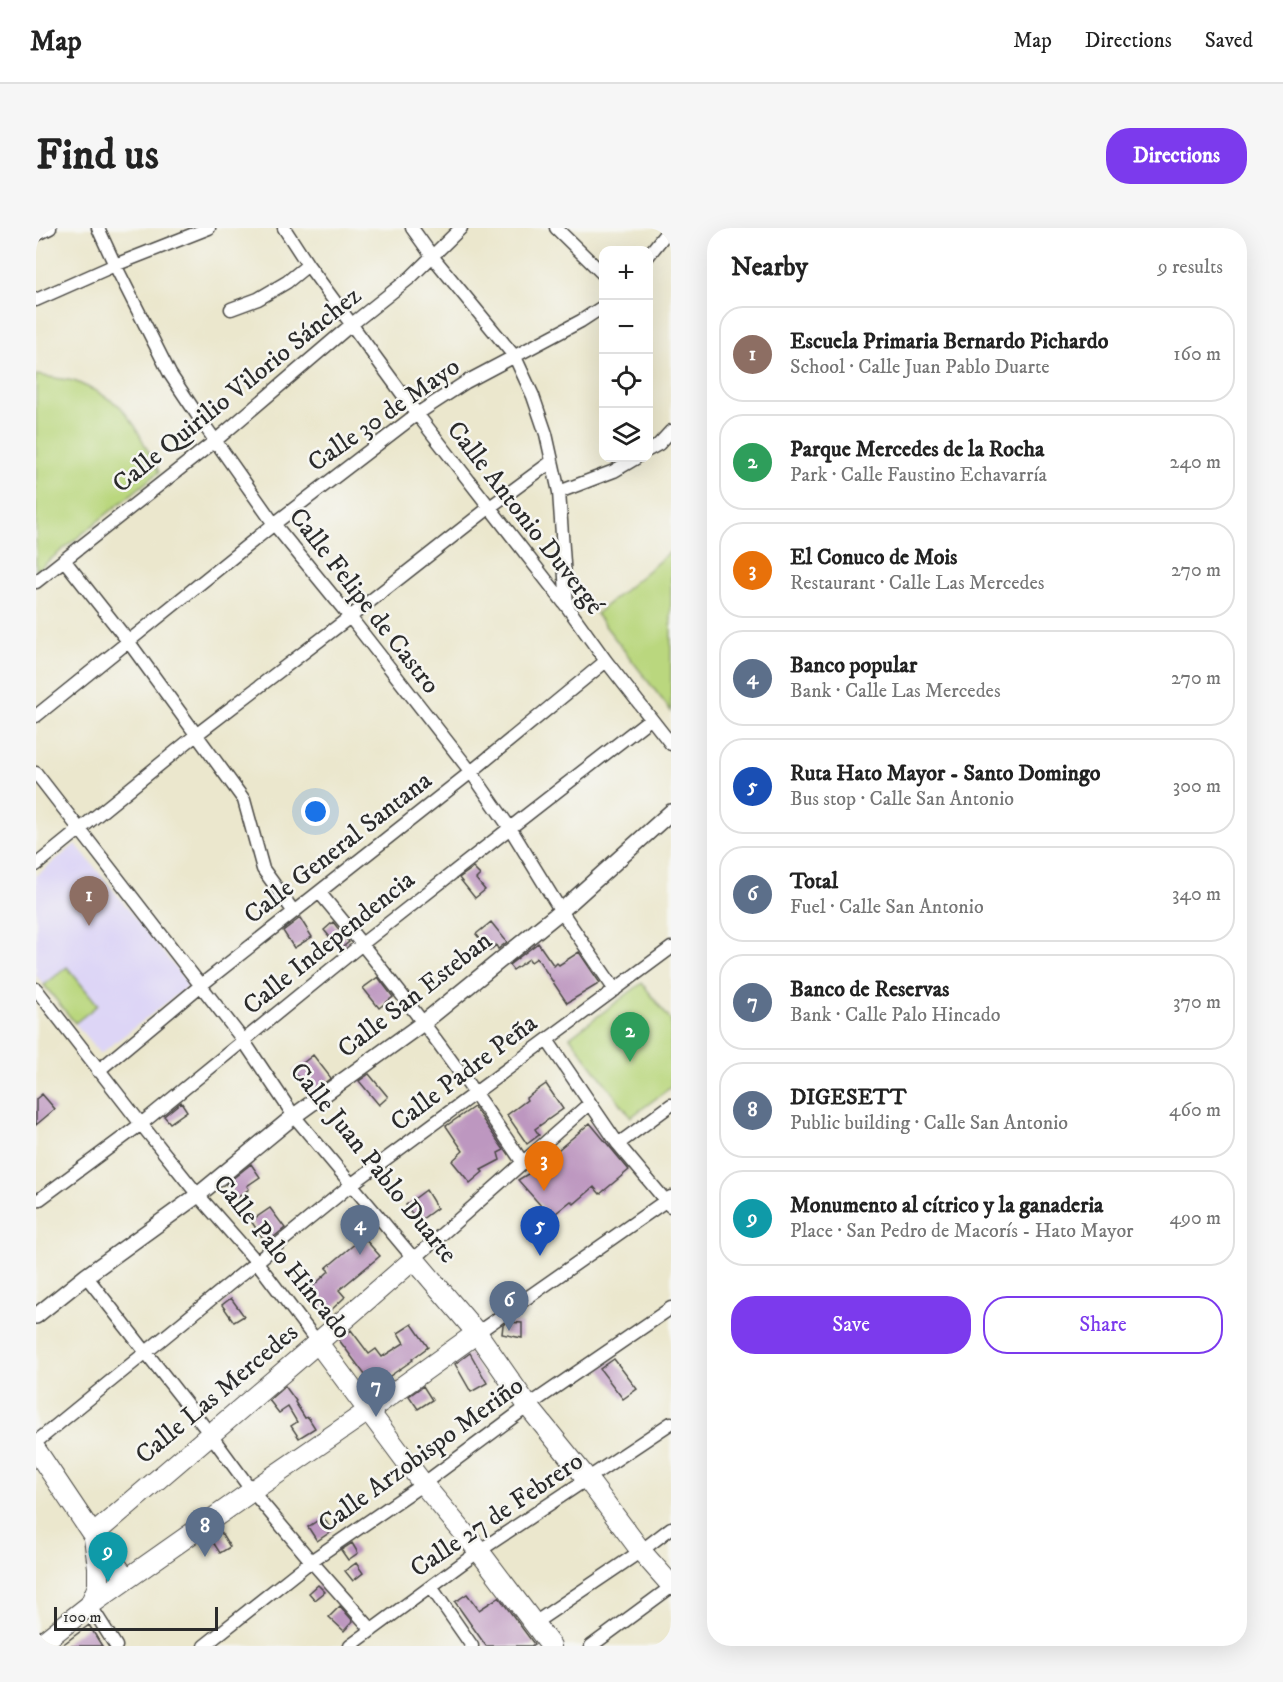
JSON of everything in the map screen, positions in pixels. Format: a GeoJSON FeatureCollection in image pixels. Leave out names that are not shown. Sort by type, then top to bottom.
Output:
{"type":"FeatureCollection","features":[{"type":"Feature","properties":{"kind":"main road","name":"Calle Juan Pablo Duarte"},"geometry":{"type":"LineString","coordinates":[[414,1259],[477,1333],[528,1406],[671,1586]]}},
{"type":"Feature","properties":{"kind":"main road","name":"Calle Las Mercedes"},"geometry":{"type":"LineString","coordinates":[[93,1535],[318,1344],[414,1259]]}},
{"type":"Feature","properties":{"kind":"main road"},"geometry":{"type":"LineString","coordinates":[[38,1646],[90,1605],[477,1333]]}},
{"type":"Feature","properties":{"kind":"main road","name":"Calle Palo Hincado"},"geometry":{"type":"LineString","coordinates":[[318,1344],[423,1484],[479,1551],[551,1646]]}},
{"type":"Feature","properties":{"kind":"main road"},"geometry":{"type":"LineString","coordinates":[[36,1450],[93,1535],[127,1579]]}},
{"type":"Feature","properties":{"kind":"main road"},"geometry":{"type":"LineString","coordinates":[[90,1605],[98,1586],[93,1535]]}},
{"type":"Feature","properties":{"kind":"street"},"geometry":{"type":"LineString","coordinates":[[36,235],[50,228]]}},
{"type":"Feature","properties":{"kind":"street","name":"Calle Felipe de Castro"},"geometry":{"type":"LineString","coordinates":[[98,228],[170,375],[274,524],[471,772],[615,990]]}},
{"type":"Feature","properties":{"kind":"street"},"geometry":{"type":"LineString","coordinates":[[36,300],[115,265],[209,228]]}},
{"type":"Feature","properties":{"kind":"street","name":"Calle Antonio Duvergé"},"geometry":{"type":"LineString","coordinates":[[284,228],[308,265],[417,414],[671,744]]}},
{"type":"Feature","properties":{"kind":"street"},"geometry":{"type":"LineString","coordinates":[[412,228],[432,256],[515,357],[532,396],[546,434],[559,492],[568,608]]}},
{"type":"Feature","properties":{"kind":"street","name":"Calle Quirilio Vilorio Sánchez"},"geometry":{"type":"LineString","coordinates":[[36,582],[215,441],[352,324],[411,277],[461,228]]}},
{"type":"Feature","properties":{"kind":"street"},"geometry":{"type":"LineString","coordinates":[[556,228],[599,270]]}},
{"type":"Feature","properties":{"kind":"street"},"geometry":{"type":"LineString","coordinates":[[653,250],[670,228]]}},
{"type":"Feature","properties":{"kind":"street"},"geometry":{"type":"LineString","coordinates":[[231,309],[258,299],[287,282],[308,265]]}},
{"type":"Feature","properties":{"kind":"street","name":"Calle 30 de Mayo"},"geometry":{"type":"LineString","coordinates":[[36,716],[274,524],[417,414],[466,382],[581,321],[599,309]]}},
{"type":"Feature","properties":{"kind":"street"},"geometry":{"type":"LineString","coordinates":[[653,447],[671,431]]}},
{"type":"Feature","properties":{"kind":"street"},"geometry":{"type":"LineString","coordinates":[[36,865],[196,735],[551,462]]}},
{"type":"Feature","properties":{"kind":"street"},"geometry":{"type":"LineString","coordinates":[[559,492],[614,471],[629,462]]}},
{"type":"Feature","properties":{"kind":"street"},"geometry":{"type":"LineString","coordinates":[[64,560],[128,641],[244,800],[263,869],[294,912]]}},
{"type":"Feature","properties":{"kind":"street","name":"Calle General Santana"},"geometry":{"type":"LineString","coordinates":[[98,1071],[200,986],[471,772],[606,661]]}},
{"type":"Feature","properties":{"kind":"street","name":"Calle Independencia"},"geometry":{"type":"LineString","coordinates":[[36,1200],[141,1124],[362,944],[650,719]]}},
{"type":"Feature","properties":{"kind":"street","name":"Calle Juan Pablo Duarte"},"geometry":{"type":"LineString","coordinates":[[36,773],[243,1040],[294,1116],[414,1259]]}},
{"type":"Feature","properties":{"kind":"street","name":"Calle San Esteban"},"geometry":{"type":"LineString","coordinates":[[36,1316],[86,1276],[198,1195],[294,1116],[423,1023],[561,911],[671,812]]}},
{"type":"Feature","properties":{"kind":"street"},"geometry":{"type":"LineString","coordinates":[[318,892],[362,944],[476,1093],[523,1163]]}},
{"type":"Feature","properties":{"kind":"street","name":"Calle Padre Peña"},"geometry":{"type":"LineString","coordinates":[[36,1442],[352,1184],[671,948]]}},
{"type":"Feature","properties":{"kind":"street","name":"Calle Palo Hincado"},"geometry":{"type":"LineString","coordinates":[[36,988],[98,1071],[198,1195],[256,1262],[318,1344]]}},
{"type":"Feature","properties":{"kind":"street"},"geometry":{"type":"LineString","coordinates":[[477,1333],[669,1202],[618,1144],[547,1040]]}},
{"type":"Feature","properties":{"kind":"street","name":"Calle Las Mercedes"},"geometry":{"type":"LineString","coordinates":[[414,1259],[590,1102]]}},
{"type":"Feature","properties":{"kind":"street"},"geometry":{"type":"LineString","coordinates":[[618,1144],[671,1105]]}},
{"type":"Feature","properties":{"kind":"street"},"geometry":{"type":"LineString","coordinates":[[86,1276],[252,1491],[372,1630]]}},
{"type":"Feature","properties":{"kind":"street","name":"Calle Arzobispo Meriño"},"geometry":{"type":"LineString","coordinates":[[204,1646],[311,1561],[423,1484],[528,1406],[671,1308]]}},
{"type":"Feature","properties":{"kind":"street","name":"Calle 27 de Febrero"},"geometry":{"type":"LineString","coordinates":[[350,1646],[479,1551],[671,1423]]}},
{"type":"Feature","properties":{"kind":"street"},"geometry":{"type":"LineString","coordinates":[[533,1624],[671,1528]]}},
{"type":"Feature","properties":{"kind":"street"},"geometry":{"type":"LineString","coordinates":[[591,1646],[671,1586]]}},
{"type":"Feature","properties":{"kind":"street"},"geometry":{"type":"LineString","coordinates":[[430,1587],[472,1646]]}},
{"type":"Feature","properties":{"kind":"street"},"geometry":{"type":"LineString","coordinates":[[90,1605],[116,1646]]}},
{"type":"Feature","properties":{"kind":"shaded area"},"geometry":{"type":"Polygon","coordinates":[[[76,844],[189,985],[100,1054],[36,975],[36,876],[76,844]]]}},
{"type":"Feature","properties":{"kind":"green space"},"geometry":{"type":"Polygon","coordinates":[[[36,375],[74,381],[120,406],[135,426],[159,472],[36,571],[36,375]]]}},
{"type":"Feature","properties":{"kind":"green space"},"geometry":{"type":"Polygon","coordinates":[[[671,551],[671,711],[596,614],[671,551]]]}},
{"type":"Feature","properties":{"kind":"green space"},"geometry":{"type":"Polygon","coordinates":[[[67,967],[98,1005],[75,1023],[44,985],[67,967]]]}},
{"type":"Feature","properties":{"kind":"green space"},"geometry":{"type":"Polygon","coordinates":[[[642,983],[671,1021],[671,1087],[631,1117],[570,1037],[642,983]]]}},
{"type":"Feature","properties":{"kind":"building"},"geometry":{"type":"Polygon","coordinates":[[[473,868],[480,875],[476,879],[485,890],[475,898],[459,878],[473,868]]]}},
{"type":"Feature","properties":{"kind":"building"},"geometry":{"type":"Polygon","coordinates":[[[300,918],[312,937],[294,948],[283,931],[300,918]]]}},
{"type":"Feature","properties":{"kind":"building"},"geometry":{"type":"Polygon","coordinates":[[[333,922],[349,942],[340,949],[324,930],[333,922]]]}},
{"type":"Feature","properties":{"kind":"building"},"geometry":{"type":"Polygon","coordinates":[[[491,922],[507,942],[498,949],[496,945],[490,951],[476,934],[491,922]]]}},
{"type":"Feature","properties":{"kind":"building"},"geometry":{"type":"Polygon","coordinates":[[[538,943],[554,966],[579,952],[600,983],[567,1003],[537,958],[531,962],[529,959],[513,970],[509,965],[538,943]]]}},
{"type":"Feature","properties":{"kind":"building"},"geometry":{"type":"Polygon","coordinates":[[[378,977],[393,997],[379,1008],[363,988],[378,977]]]}},
{"type":"Feature","properties":{"kind":"building"},"geometry":{"type":"Polygon","coordinates":[[[313,1055],[331,1078],[310,1093],[293,1071],[313,1055]]]}},
{"type":"Feature","properties":{"kind":"building"},"geometry":{"type":"Polygon","coordinates":[[[369,1074],[388,1097],[379,1105],[359,1081],[369,1074]]]}},
{"type":"Feature","properties":{"kind":"building"},"geometry":{"type":"Polygon","coordinates":[[[546,1084],[563,1109],[535,1129],[539,1135],[527,1144],[507,1115],[546,1084]]]}},
{"type":"Feature","properties":{"kind":"building"},"geometry":{"type":"Polygon","coordinates":[[[42,1094],[55,1109],[36,1125],[36,1099],[42,1094]]]}},
{"type":"Feature","properties":{"kind":"building"},"geometry":{"type":"Polygon","coordinates":[[[181,1102],[187,1111],[170,1123],[164,1116],[181,1102]]]}},
{"type":"Feature","properties":{"kind":"building"},"geometry":{"type":"Polygon","coordinates":[[[474,1107],[504,1150],[498,1153],[500,1160],[481,1170],[483,1172],[470,1183],[452,1161],[463,1151],[446,1126],[474,1107]]]}},
{"type":"Feature","properties":{"kind":"building"},"geometry":{"type":"Polygon","coordinates":[[[590,1123],[629,1170],[600,1194],[594,1187],[574,1204],[571,1201],[551,1217],[518,1180],[541,1166],[590,1123]]]}},
{"type":"Feature","properties":{"kind":"building"},"geometry":{"type":"Polygon","coordinates":[[[251,1164],[260,1177],[247,1186],[249,1189],[237,1198],[226,1184],[251,1164]]]}},
{"type":"Feature","properties":{"kind":"building"},"geometry":{"type":"Polygon","coordinates":[[[426,1190],[437,1208],[418,1222],[406,1205],[426,1190]]]}},
{"type":"Feature","properties":{"kind":"building"},"geometry":{"type":"Polygon","coordinates":[[[270,1208],[285,1228],[266,1243],[251,1221],[270,1208]]]}},
{"type":"Feature","properties":{"kind":"building"},"geometry":{"type":"Polygon","coordinates":[[[363,1237],[380,1256],[339,1290],[345,1297],[327,1314],[306,1293],[329,1271],[326,1268],[363,1237]]]}},
{"type":"Feature","properties":{"kind":"building"},"geometry":{"type":"Polygon","coordinates":[[[231,1298],[244,1316],[234,1322],[222,1305],[231,1298]]]}},
{"type":"Feature","properties":{"kind":"building"},"geometry":{"type":"Polygon","coordinates":[[[507,1322],[522,1323],[522,1338],[502,1334],[503,1325],[507,1322]]]}},
{"type":"Feature","properties":{"kind":"building"},"geometry":{"type":"Polygon","coordinates":[[[412,1324],[428,1347],[374,1387],[339,1340],[351,1330],[369,1354],[376,1349],[382,1357],[404,1343],[398,1333],[412,1324]]]}},
{"type":"Feature","properties":{"kind":"building"},"geometry":{"type":"Polygon","coordinates":[[[470,1353],[487,1383],[471,1392],[455,1364],[470,1353]]]}},
{"type":"Feature","properties":{"kind":"building"},"geometry":{"type":"Polygon","coordinates":[[[614,1359],[637,1389],[623,1399],[600,1369],[614,1359]]]}},
{"type":"Feature","properties":{"kind":"building"},"geometry":{"type":"Polygon","coordinates":[[[285,1386],[305,1418],[308,1417],[315,1428],[299,1438],[291,1426],[297,1422],[288,1407],[279,1413],[269,1400],[285,1386]]]}},
{"type":"Feature","properties":{"kind":"building"},"geometry":{"type":"Polygon","coordinates":[[[423,1386],[432,1400],[418,1409],[409,1396],[423,1386]]]}},
{"type":"Feature","properties":{"kind":"building"},"geometry":{"type":"Polygon","coordinates":[[[323,1517],[332,1531],[317,1541],[308,1527],[323,1517]]]}},
{"type":"Feature","properties":{"kind":"building"},"geometry":{"type":"Polygon","coordinates":[[[219,1529],[230,1547],[220,1553],[209,1536],[219,1529]]]}},
{"type":"Feature","properties":{"kind":"building"},"geometry":{"type":"Polygon","coordinates":[[[352,1543],[358,1553],[348,1560],[341,1550],[352,1543]]]}},
{"type":"Feature","properties":{"kind":"building"},"geometry":{"type":"Polygon","coordinates":[[[356,1563],[363,1573],[353,1581],[345,1571],[356,1563]]]}},
{"type":"Feature","properties":{"kind":"building"},"geometry":{"type":"Polygon","coordinates":[[[318,1585],[325,1592],[315,1600],[309,1593],[318,1585]]]}},
{"type":"Feature","properties":{"kind":"building"},"geometry":{"type":"Polygon","coordinates":[[[467,1594],[479,1610],[499,1597],[534,1644],[531,1646],[486,1646],[455,1602],[467,1594]]]}},
{"type":"Feature","properties":{"kind":"building"},"geometry":{"type":"Polygon","coordinates":[[[340,1606],[353,1621],[344,1631],[329,1617],[340,1606]]]}},
{"type":"Feature","properties":{"kind":"building"},"geometry":{"type":"Polygon","coordinates":[[[89,1625],[102,1646],[61,1646],[89,1625]]]}},
{"type":"Feature","properties":{"kind":"place","name":"Escuela Primaria Bernardo Pichardo"},"geometry":{"type":"Point","coordinates":[89,926]}},
{"type":"Feature","properties":{"kind":"place","name":"Parque Mercedes de la Rocha"},"geometry":{"type":"Point","coordinates":[630,1062]}},
{"type":"Feature","properties":{"kind":"place","name":"El Conuco de Mois"},"geometry":{"type":"Point","coordinates":[544,1191]}},
{"type":"Feature","properties":{"kind":"place","name":"Banco popular"},"geometry":{"type":"Point","coordinates":[360,1255]}},
{"type":"Feature","properties":{"kind":"place","name":"Ruta Hato Mayor - Santo Domingo"},"geometry":{"type":"Point","coordinates":[540,1256]}},
{"type":"Feature","properties":{"kind":"place","name":"Total"},"geometry":{"type":"Point","coordinates":[509,1331]}},
{"type":"Feature","properties":{"kind":"place","name":"Banco de Reservas"},"geometry":{"type":"Point","coordinates":[376,1417]}},
{"type":"Feature","properties":{"kind":"place","name":"DIGESETT"},"geometry":{"type":"Point","coordinates":[205,1557]}},
{"type":"Feature","properties":{"kind":"place","name":"Monumento al cítrico y la ganaderia"},"geometry":{"type":"Point","coordinates":[108,1582]}}]}
